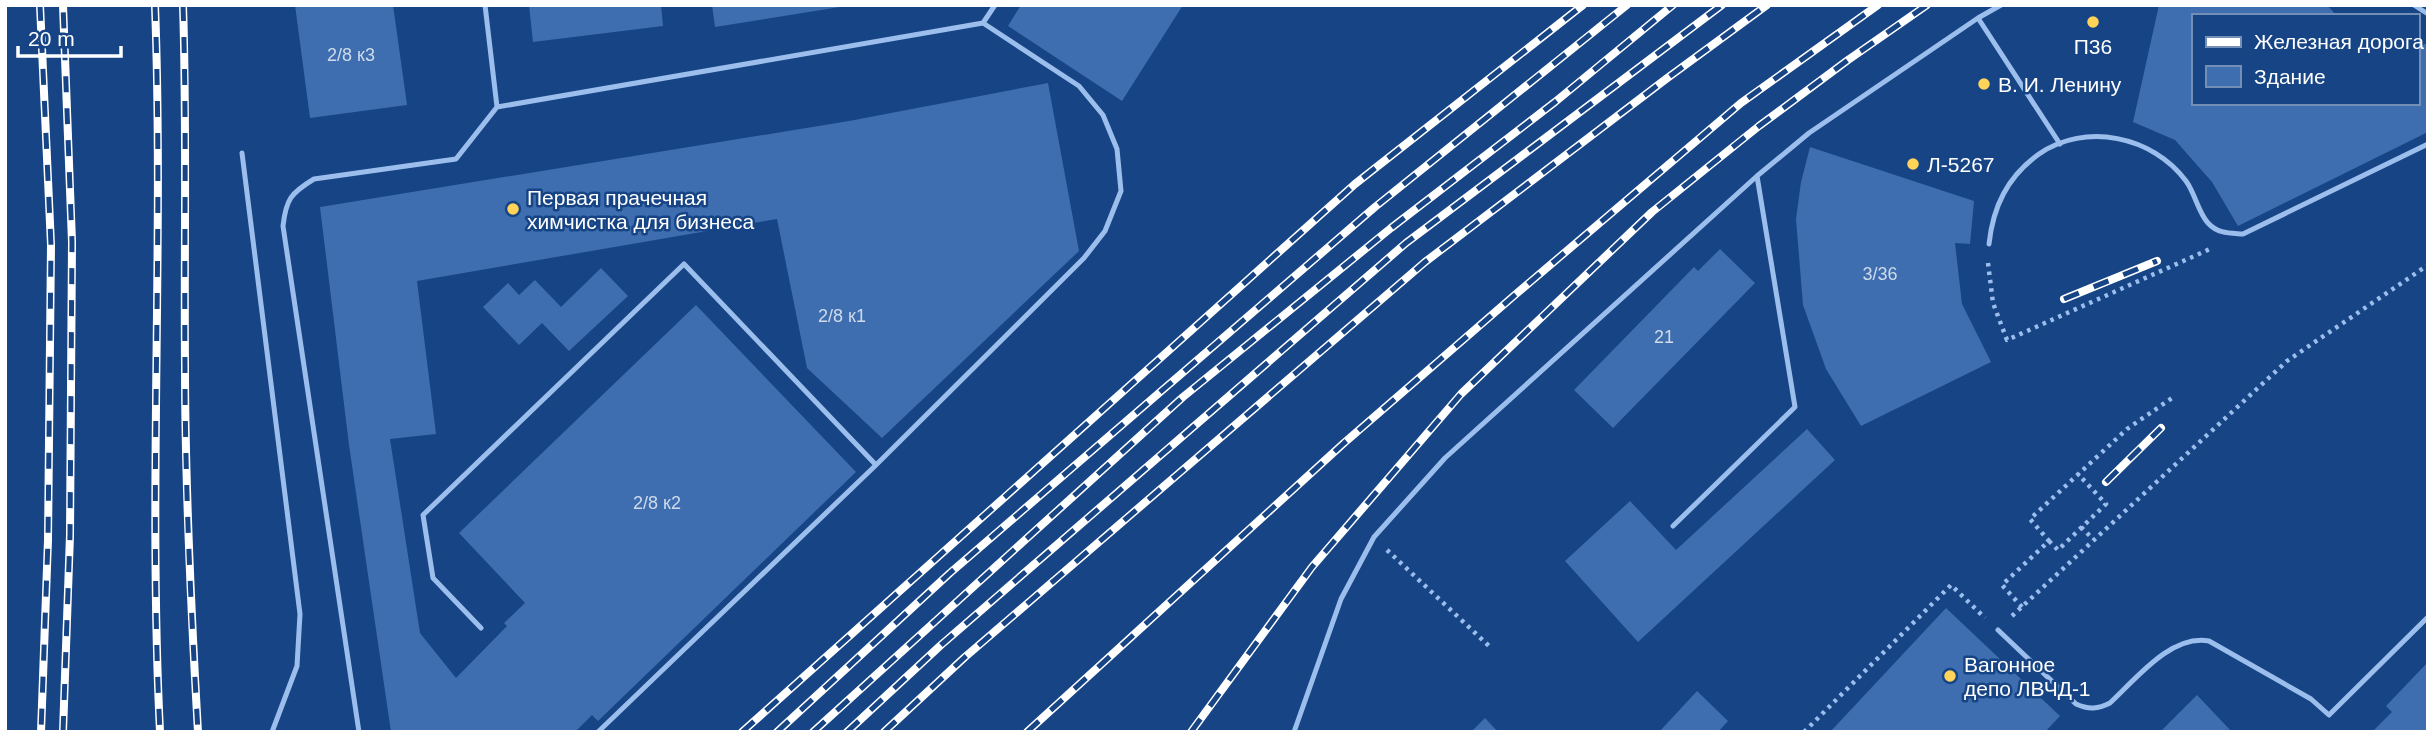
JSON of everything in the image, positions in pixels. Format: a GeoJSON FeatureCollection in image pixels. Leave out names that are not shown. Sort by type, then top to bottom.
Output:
{"type":"FeatureCollection","features":[{"type":"Feature","properties":{"kind":"lane"},"geometry":{"type":"LineString","coordinates":[[485,5],[497,107]]}},
{"type":"Feature","properties":{"kind":"lane"},"geometry":{"type":"LineString","coordinates":[[983,23],[995,5]]}},
{"type":"Feature","properties":{"kind":"lane"},"geometry":{"type":"LineString","coordinates":[[1294,732],[1341,600],[1374,537],[1445,458],[1756,176],[1809,133],[2001,5]]}},
{"type":"Feature","properties":{"kind":"lane"},"geometry":{"type":"LineString","coordinates":[[2414,5],[2428,14]]}},
{"type":"Feature","properties":{"kind":"lane"},"geometry":{"type":"LineString","coordinates":[[1978,18],[2060,144]]}},
{"type":"Feature","properties":{"kind":"lane"},"geometry":{"type":"LineString","coordinates":[[359,732],[283,226],[285,204],[297,189],[314,180],[456,159],[497,107],[983,23],[1079,86],[1103,114],[1117,149],[1121,191],[1105,231],[1084,258],[876,465],[598,732]]}},
{"type":"Feature","properties":{"kind":"lane"},"geometry":{"type":"LineString","coordinates":[[1989,244],[1999,200],[2026,163],[2045,150],[2088,137],[2111,137],[2134,142],[2154,151],[2188,182],[2208,223],[2220,232],[2243,234],[2428,144]]}},
{"type":"Feature","properties":{"kind":"lane"},"geometry":{"type":"LineString","coordinates":[[243,153],[300,614],[298,666],[272,732]]}},
{"type":"Feature","properties":{"kind":"lane"},"geometry":{"type":"LineString","coordinates":[[1673,526],[1794,407],[1756,176]]}},
{"type":"Feature","properties":{"kind":"lane"},"geometry":{"type":"LineString","coordinates":[[481,628],[433,578],[423,515],[684,264],[876,465]]}},
{"type":"Feature","properties":{"kind":"lane"},"geometry":{"type":"LineString","coordinates":[[1998,630],[2076,704],[2085,709],[2100,708],[2110,703],[2170,649],[2185,641],[2197,639],[2209,641],[2311,699],[2329,715],[2428,617]]}},
{"type":"Feature","properties":{"kind":"path"},"geometry":{"type":"LineString","coordinates":[[1989,244],[1988,274],[1993,303],[2007,340],[2243,234]]}},
{"type":"Feature","properties":{"kind":"path"},"geometry":{"type":"LineString","coordinates":[[1804,732],[1951,585],[1998,630],[2287,361],[2428,265]]}},
{"type":"Feature","properties":{"kind":"path"},"geometry":{"type":"LineString","coordinates":[[2078,474],[2106,504],[2058,550],[2030,519],[2078,474],[2127,429],[2175,396]]}},
{"type":"Feature","properties":{"kind":"path"},"geometry":{"type":"LineString","coordinates":[[2081,527],[2093,540]]}},
{"type":"Feature","properties":{"kind":"path"},"geometry":{"type":"LineString","coordinates":[[1374,537],[1489,646]]}},
{"type":"Feature","properties":{"kind":"path"},"geometry":{"type":"LineString","coordinates":[[2022,607],[2002,585],[2049,541]]}},
{"type":"Feature","properties":{"kind":"building"},"geometry":{"type":"Polygon","coordinates":[[[295,5],[393,5],[407,105],[310,118],[295,5]]]}},
{"type":"Feature","properties":{"kind":"building"},"geometry":{"type":"Polygon","coordinates":[[[529,5],[661,5],[663,26],[533,42],[529,5]]]}},
{"type":"Feature","properties":{"kind":"building"},"geometry":{"type":"Polygon","coordinates":[[[712,5],[839,5],[840,7],[715,27],[712,5]]]}},
{"type":"Feature","properties":{"kind":"building"},"geometry":{"type":"Polygon","coordinates":[[[1021,5],[1183,5],[1122,101],[1008,26],[1021,5]]]}},
{"type":"Feature","properties":{"kind":"building"},"geometry":{"type":"Polygon","coordinates":[[[2159,5],[2327,5],[2335,14],[2192,14],[2192,105],[2419,105],[2419,46],[2428,43],[2428,132],[2238,226],[2212,182],[2175,140],[2133,122],[2159,5]]]}},
{"type":"Feature","properties":{"kind":"building"},"geometry":{"type":"Polygon","coordinates":[[[1048,83],[1079,251],[882,438],[807,368],[777,219],[417,281],[436,434],[390,439],[420,633],[456,678],[507,626],[504,623],[525,603],[459,533],[696,305],[856,472],[598,721],[592,715],[575,732],[391,732],[349,445],[320,207],[849,121],[1048,83]]]}},
{"type":"Feature","properties":{"kind":"building"},"geometry":{"type":"Polygon","coordinates":[[[1810,147],[1974,201],[1970,244],[1955,243],[1962,304],[1991,362],[1861,426],[1826,369],[1803,305],[1796,219],[1801,182],[1810,147]]]}},
{"type":"Feature","properties":{"kind":"building"},"geometry":{"type":"Polygon","coordinates":[[[1720,249],[1755,283],[1613,428],[1574,390],[1694,267],[1698,271],[1720,249]]]}},
{"type":"Feature","properties":{"kind":"building"},"geometry":{"type":"Polygon","coordinates":[[[601,268],[628,296],[569,351],[542,323],[519,345],[483,307],[508,283],[519,295],[535,280],[561,307],[601,268]]]}},
{"type":"Feature","properties":{"kind":"building"},"geometry":{"type":"Polygon","coordinates":[[[1807,429],[1835,460],[1638,642],[1565,561],[1630,501],[1676,550],[1807,429]]]}},
{"type":"Feature","properties":{"kind":"building","name":"Вагонное депо ЛВЧД-1"},"geometry":{"type":"Polygon","coordinates":[[[1946,608],[2060,716],[2045,732],[1830,732],[1946,608]]]}},
{"type":"Feature","properties":{"kind":"building"},"geometry":{"type":"Polygon","coordinates":[[[2428,662],[2428,732],[2372,732],[2392,712],[2386,706],[2428,662]]]}},
{"type":"Feature","properties":{"kind":"building"},"geometry":{"type":"Polygon","coordinates":[[[1697,691],[1728,721],[1718,732],[1659,732],[1697,691]]]}},
{"type":"Feature","properties":{"kind":"building"},"geometry":{"type":"Polygon","coordinates":[[[2197,695],[2232,732],[2160,732],[2197,695]]]}},
{"type":"Feature","properties":{"kind":"building"},"geometry":{"type":"Polygon","coordinates":[[[1485,718],[1498,732],[1471,732],[1485,718]]]}},
{"type":"Feature","properties":{"kind":"railway"},"geometry":{"type":"LineString","coordinates":[[40,5],[51,245],[48,540],[41,732]]}},
{"type":"Feature","properties":{"kind":"railway"},"geometry":{"type":"LineString","coordinates":[[63,5],[72,242],[70,535],[63,732]]}},
{"type":"Feature","properties":{"kind":"railway"},"geometry":{"type":"LineString","coordinates":[[155,5],[158,187],[155,550],[160,732]]}},
{"type":"Feature","properties":{"kind":"railway"},"geometry":{"type":"LineString","coordinates":[[183,5],[186,458],[198,732]]}},
{"type":"Feature","properties":{"kind":"railway"},"geometry":{"type":"LineString","coordinates":[[742,732],[1355,184],[1583,5]]}},
{"type":"Feature","properties":{"kind":"railway"},"geometry":{"type":"LineString","coordinates":[[777,732],[950,573],[1375,207],[1627,5]]}},
{"type":"Feature","properties":{"kind":"railway"},"geometry":{"type":"LineString","coordinates":[[813,732],[1183,397],[1673,5]]}},
{"type":"Feature","properties":{"kind":"railway"},"geometry":{"type":"LineString","coordinates":[[847,732],[941,645],[1406,243],[1722,5]]}},
{"type":"Feature","properties":{"kind":"railway"},"geometry":{"type":"LineString","coordinates":[[884,732],[965,657],[1425,262],[1767,5]]}},
{"type":"Feature","properties":{"kind":"railway"},"geometry":{"type":"LineString","coordinates":[[1027,732],[1344,443],[1516,294],[1741,103],[1878,5]]}},
{"type":"Feature","properties":{"kind":"railway"},"geometry":{"type":"LineString","coordinates":[[1191,732],[1312,567],[1461,394],[1652,212],[1759,126],[1927,5]]}},
{"type":"Feature","properties":{"kind":"railway"},"geometry":{"type":"LineString","coordinates":[[2064,299],[2157,261]]}},
{"type":"Feature","properties":{"kind":"railway"},"geometry":{"type":"LineString","coordinates":[[2106,482],[2161,428]]}},
{"type":"Feature","properties":{"kind":"place","name":"П36"},"geometry":{"type":"Point","coordinates":[2093,22]}},
{"type":"Feature","properties":{"kind":"place","name":"В. И. Ленину"},"geometry":{"type":"Point","coordinates":[1984,84]}},
{"type":"Feature","properties":{"kind":"place","name":"Л-5267"},"geometry":{"type":"Point","coordinates":[1913,164]}},
{"type":"Feature","properties":{"kind":"place","name":"Первая прачечная химчистка для бизнеса"},"geometry":{"type":"Point","coordinates":[513,209]}},
{"type":"Feature","properties":{"kind":"place","name":"Вагонное депо ЛВЧД-1"},"geometry":{"type":"Point","coordinates":[1950,676]}}]}
